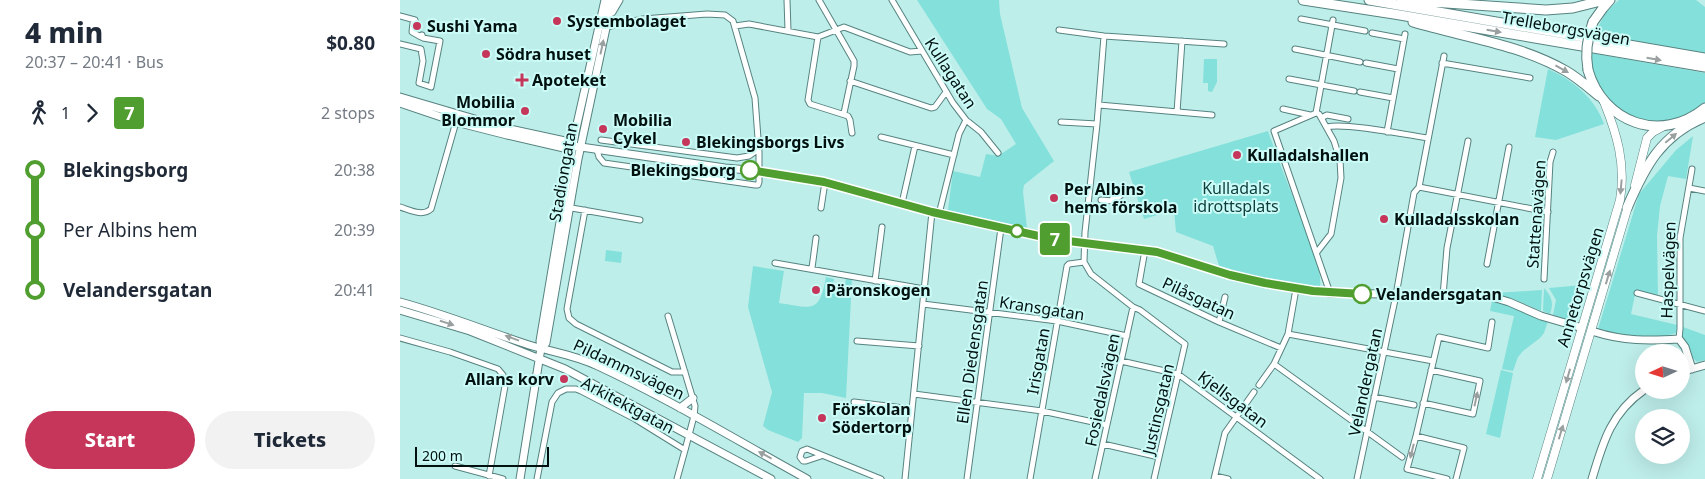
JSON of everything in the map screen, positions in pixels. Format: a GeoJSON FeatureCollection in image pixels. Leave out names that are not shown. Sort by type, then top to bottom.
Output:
{"type":"FeatureCollection","features":[{"type":"Feature","properties":{"kind":"highway","name":"Trelleborgsvägen"},"geometry":{"type":"LineString","coordinates":[[1303,0],[1705,67]]}},
{"type":"Feature","properties":{"kind":"highway","name":"Trelleborgsvägen"},"geometry":{"type":"LineString","coordinates":[[1369,0],[1705,58]]}},
{"type":"Feature","properties":{"kind":"highway"},"geometry":{"type":"LineString","coordinates":[[1402,0],[1546,10],[1573,8],[1605,0]]}},
{"type":"Feature","properties":{"kind":"highway"},"geometry":{"type":"LineString","coordinates":[[1602,99],[1594,88],[1588,70],[1586,50],[1593,22],[1611,0]]}},
{"type":"Feature","properties":{"kind":"highway"},"geometry":{"type":"LineString","coordinates":[[1387,13],[1546,60],[1573,75],[1616,113],[1631,121],[1647,125],[1664,126],[1682,122],[1704,112]]}},
{"type":"Feature","properties":{"kind":"highway"},"geometry":{"type":"LineString","coordinates":[[1628,208],[1644,171],[1659,149],[1704,112]]}},
{"type":"Feature","properties":{"kind":"main road","name":"Stadiongatan"},"geometry":{"type":"LineString","coordinates":[[520,479],[539,358],[548,337],[577,146],[605,0]]}},
{"type":"Feature","properties":{"kind":"main road","name":"Stadiongatan"},"geometry":{"type":"LineString","coordinates":[[577,146],[612,0]]}},
{"type":"Feature","properties":{"kind":"main road"},"geometry":{"type":"LineString","coordinates":[[609,16],[620,0]]}},
{"type":"Feature","properties":{"kind":"main road"},"geometry":{"type":"LineString","coordinates":[[400,97],[507,135],[564,148],[577,146],[760,171],[824,182],[935,213],[1001,228],[1052,239],[1145,250],[1170,255],[1230,275],[1296,289],[1330,293],[1499,298],[1541,316],[1579,327]]}},
{"type":"Feature","properties":{"kind":"main road","name":"Annetorpsvägen"},"geometry":{"type":"LineString","coordinates":[[1537,476],[1620,200],[1621,158],[1616,134],[1602,99]]}},
{"type":"Feature","properties":{"kind":"main road"},"geometry":{"type":"LineString","coordinates":[[400,103],[457,118]]}},
{"type":"Feature","properties":{"kind":"main road","name":"Annetorpsvägen"},"geometry":{"type":"LineString","coordinates":[[1548,479],[1647,138],[1664,126]]}},
{"type":"Feature","properties":{"kind":"main road","name":"Stadiongatan"},"geometry":{"type":"LineString","coordinates":[[542,348],[540,341],[567,207]]}},
{"type":"Feature","properties":{"kind":"main road","name":"Pildammsvägen"},"geometry":{"type":"LineString","coordinates":[[401,308],[558,352],[599,366],[680,408],[807,479]]}},
{"type":"Feature","properties":{"kind":"main road","name":"Pildammsvägen"},"geometry":{"type":"LineString","coordinates":[[401,308],[470,331],[539,358],[587,380],[770,479]]}},
{"type":"Feature","properties":{"kind":"main road"},"geometry":{"type":"LineString","coordinates":[[1595,332],[1621,339],[1678,338]]}},
{"type":"Feature","properties":{"kind":"main road"},"geometry":{"type":"LineString","coordinates":[[548,337],[558,352]]}},
{"type":"Feature","properties":{"kind":"main road","name":"Haspelvägen"},"geometry":{"type":"LineString","coordinates":[[1678,338],[1685,347],[1692,369]]}},
{"type":"Feature","properties":{"kind":"main road"},"geometry":{"type":"LineString","coordinates":[[1692,369],[1705,365]]}},
{"type":"Feature","properties":{"kind":"main road"},"geometry":{"type":"LineString","coordinates":[[1592,479],[1612,423],[1624,405],[1635,397]]}},
{"type":"Feature","properties":{"kind":"main road"},"geometry":{"type":"LineString","coordinates":[[680,408],[693,398]]}},
{"type":"Feature","properties":{"kind":"street"},"geometry":{"type":"LineString","coordinates":[[787,0],[788,30]]}},
{"type":"Feature","properties":{"kind":"street"},"geometry":{"type":"LineString","coordinates":[[819,0],[854,61],[844,113]]}},
{"type":"Feature","properties":{"kind":"street","name":"Kullagatan"},"geometry":{"type":"LineString","coordinates":[[892,0],[946,92],[966,120],[981,132],[998,153]]}},
{"type":"Feature","properties":{"kind":"street"},"geometry":{"type":"LineString","coordinates":[[597,150],[598,157],[604,163],[755,185],[758,185],[759,182],[759,149],[755,98],[736,26],[733,21],[725,15],[707,14],[643,19],[606,27]]}},
{"type":"Feature","properties":{"kind":"street"},"geometry":{"type":"LineString","coordinates":[[400,16],[416,20],[412,32],[421,37],[422,35],[423,38],[440,41],[430,87],[419,83],[423,61],[421,49],[400,44]]}},
{"type":"Feature","properties":{"kind":"street"},"geometry":{"type":"LineString","coordinates":[[1301,19],[1332,23],[1365,31]]}},
{"type":"Feature","properties":{"kind":"street"},"geometry":{"type":"LineString","coordinates":[[1313,114],[1327,55],[1332,23]]}},
{"type":"Feature","properties":{"kind":"street"},"geometry":{"type":"LineString","coordinates":[[736,26],[749,24],[818,37],[844,27],[910,52],[922,51]]}},
{"type":"Feature","properties":{"kind":"street"},"geometry":{"type":"LineString","coordinates":[[1060,30],[1104,36],[1224,44]]}},
{"type":"Feature","properties":{"kind":"street"},"geometry":{"type":"LineString","coordinates":[[1372,33],[1404,36],[1387,132]]}},
{"type":"Feature","properties":{"kind":"street"},"geometry":{"type":"LineString","coordinates":[[1104,36],[1084,262],[1091,274],[1133,307]]}},
{"type":"Feature","properties":{"kind":"street"},"geometry":{"type":"LineString","coordinates":[[818,37],[808,100],[810,104],[844,113],[850,120],[852,133]]}},
{"type":"Feature","properties":{"kind":"street"},"geometry":{"type":"LineString","coordinates":[[1177,112],[1182,41]]}},
{"type":"Feature","properties":{"kind":"street"},"geometry":{"type":"LineString","coordinates":[[1294,50],[1360,62]]}},
{"type":"Feature","properties":{"kind":"street","name":"Velandergatan"},"geometry":{"type":"LineString","coordinates":[[1357,479],[1396,295],[1414,193],[1419,187],[1444,56]]}},
{"type":"Feature","properties":{"kind":"street"},"geometry":{"type":"LineString","coordinates":[[1366,63],[1398,69]]}},
{"type":"Feature","properties":{"kind":"street"},"geometry":{"type":"LineString","coordinates":[[1442,63],[1530,78]]}},
{"type":"Feature","properties":{"kind":"street"},"geometry":{"type":"LineString","coordinates":[[1289,79],[1393,98]]}},
{"type":"Feature","properties":{"kind":"street"},"geometry":{"type":"LineString","coordinates":[[850,81],[931,108],[935,107],[946,92]]}},
{"type":"Feature","properties":{"kind":"street"},"geometry":{"type":"LineString","coordinates":[[1099,105],[1212,115]]}},
{"type":"Feature","properties":{"kind":"street"},"geometry":{"type":"LineString","coordinates":[[1283,109],[1313,114],[1321,118],[1334,141],[1340,160],[1341,178],[1331,234],[1317,252]]}},
{"type":"Feature","properties":{"kind":"street"},"geometry":{"type":"LineString","coordinates":[[1313,114],[1274,131],[1330,293]]}},
{"type":"Feature","properties":{"kind":"street"},"geometry":{"type":"LineString","coordinates":[[1321,118],[1327,115],[1348,119]]}},
{"type":"Feature","properties":{"kind":"street"},"geometry":{"type":"LineString","coordinates":[[400,207],[421,214],[431,209],[457,118]]}},
{"type":"Feature","properties":{"kind":"street"},"geometry":{"type":"LineString","coordinates":[[905,479],[924,289],[935,213],[959,134],[966,120]]}},
{"type":"Feature","properties":{"kind":"street"},"geometry":{"type":"LineString","coordinates":[[1061,122],[1097,124]]}},
{"type":"Feature","properties":{"kind":"street"},"geometry":{"type":"LineString","coordinates":[[1326,128],[1332,126],[1428,138]]}},
{"type":"Feature","properties":{"kind":"street"},"geometry":{"type":"LineString","coordinates":[[881,137],[954,155]]}},
{"type":"Feature","properties":{"kind":"street"},"geometry":{"type":"LineString","coordinates":[[601,140],[737,158],[749,156],[759,149]]}},
{"type":"Feature","properties":{"kind":"street"},"geometry":{"type":"LineString","coordinates":[[1443,296],[1447,248],[1468,141]]}},
{"type":"Feature","properties":{"kind":"street"},"geometry":{"type":"LineString","coordinates":[[902,204],[915,146]]}},
{"type":"Feature","properties":{"kind":"street"},"geometry":{"type":"LineString","coordinates":[[1488,264],[1509,147]]}},
{"type":"Feature","properties":{"kind":"street","name":"Stattenavägen"},"geometry":{"type":"LineString","coordinates":[[1544,279],[1550,162],[1553,152]]}},
{"type":"Feature","properties":{"kind":"street","name":"Haspelvägen"},"geometry":{"type":"LineString","coordinates":[[1678,338],[1680,238],[1692,169]]}},
{"type":"Feature","properties":{"kind":"street"},"geometry":{"type":"LineString","coordinates":[[821,208],[824,182]]}},
{"type":"Feature","properties":{"kind":"street"},"geometry":{"type":"LineString","coordinates":[[1419,187],[1548,212]]}},
{"type":"Feature","properties":{"kind":"street"},"geometry":{"type":"LineString","coordinates":[[1689,188],[1705,191]]}},
{"type":"Feature","properties":{"kind":"street"},"geometry":{"type":"LineString","coordinates":[[1101,200],[1113,201]]}},
{"type":"Feature","properties":{"kind":"street"},"geometry":{"type":"LineString","coordinates":[[567,207],[640,220]]}},
{"type":"Feature","properties":{"kind":"street"},"geometry":{"type":"LineString","coordinates":[[585,210],[567,309],[568,318],[576,324],[642,355],[672,372],[685,372]]}},
{"type":"Feature","properties":{"kind":"street"},"geometry":{"type":"LineString","coordinates":[[875,281],[882,227]]}},
{"type":"Feature","properties":{"kind":"street","name":"Ellen Diedensgatan"},"geometry":{"type":"LineString","coordinates":[[968,479],[1001,228]]}},
{"type":"Feature","properties":{"kind":"street"},"geometry":{"type":"LineString","coordinates":[[812,268],[816,238]]}},
{"type":"Feature","properties":{"kind":"street","name":"Pilåsgatan"},"geometry":{"type":"LineString","coordinates":[[1145,250],[1139,284],[1219,322],[1281,348]]}},
{"type":"Feature","properties":{"kind":"street","name":"Irisgatan"},"geometry":{"type":"LineString","coordinates":[[1030,479],[1067,266],[1084,262]]}},
{"type":"Feature","properties":{"kind":"street"},"geometry":{"type":"LineString","coordinates":[[775,263],[924,289]]}},
{"type":"Feature","properties":{"kind":"street"},"geometry":{"type":"LineString","coordinates":[[1259,384],[1274,364],[1288,334],[1296,289]]}},
{"type":"Feature","properties":{"kind":"street"},"geometry":{"type":"LineString","coordinates":[[1637,293],[1705,311]]}},
{"type":"Feature","properties":{"kind":"street"},"geometry":{"type":"LineString","coordinates":[[1219,322],[1225,297]]}},
{"type":"Feature","properties":{"kind":"street","name":"Kransgatan"},"geometry":{"type":"LineString","coordinates":[[923,304],[1058,321],[1127,336]]}},
{"type":"Feature","properties":{"kind":"street","name":"Fosiedalsvägen"},"geometry":{"type":"LineString","coordinates":[[1095,479],[1133,307]]}},
{"type":"Feature","properties":{"kind":"street","name":"Justinsgatan"},"geometry":{"type":"LineString","coordinates":[[1133,307],[1147,315],[1185,344],[1154,479]]}},
{"type":"Feature","properties":{"kind":"street"},"geometry":{"type":"LineString","coordinates":[[668,316],[693,398],[694,416],[685,450]]}},
{"type":"Feature","properties":{"kind":"street"},"geometry":{"type":"LineString","coordinates":[[1447,479],[1408,469],[1439,337],[1488,348],[1492,322]]}},
{"type":"Feature","properties":{"kind":"street"},"geometry":{"type":"LineString","coordinates":[[1288,334],[1433,361]]}},
{"type":"Feature","properties":{"kind":"street"},"geometry":{"type":"LineString","coordinates":[[400,338],[450,352],[498,370],[503,375],[505,386],[489,476]]}},
{"type":"Feature","properties":{"kind":"street"},"geometry":{"type":"LineString","coordinates":[[857,341],[919,346]]}},
{"type":"Feature","properties":{"kind":"street","name":"Kjellsgatan"},"geometry":{"type":"LineString","coordinates":[[1121,361],[1178,374],[1320,479]]}},
{"type":"Feature","properties":{"kind":"street"},"geometry":{"type":"LineString","coordinates":[[1274,364],[1402,457]]}},
{"type":"Feature","properties":{"kind":"street"},"geometry":{"type":"LineString","coordinates":[[1423,403],[1473,414],[1480,381],[1431,370]]}},
{"type":"Feature","properties":{"kind":"street","name":"Arkitektgatan"},"geometry":{"type":"LineString","coordinates":[[538,479],[552,402],[558,393],[571,388],[582,391],[635,419],[685,450],[677,479]]}},
{"type":"Feature","properties":{"kind":"street"},"geometry":{"type":"LineString","coordinates":[[1228,479],[1214,478],[1224,437],[1254,392]]}},
{"type":"Feature","properties":{"kind":"street"},"geometry":{"type":"LineString","coordinates":[[914,394],[1042,411],[1107,425]]}},
{"type":"Feature","properties":{"kind":"street"},"geometry":{"type":"LineString","coordinates":[[1374,397],[1414,404]]}},
{"type":"Feature","properties":{"kind":"street"},"geometry":{"type":"LineString","coordinates":[[854,402],[912,409]]}},
{"type":"Feature","properties":{"kind":"street"},"geometry":{"type":"LineString","coordinates":[[1416,436],[1464,448],[1456,479]]}},
{"type":"Feature","properties":{"kind":"street"},"geometry":{"type":"LineString","coordinates":[[1103,444],[1159,457]]}},
{"type":"Feature","properties":{"kind":"street"},"geometry":{"type":"LineString","coordinates":[[821,456],[881,479]]}},
{"type":"Feature","properties":{"kind":"street"},"geometry":{"type":"LineString","coordinates":[[455,466],[504,479]]}},
{"type":"Feature","properties":{"kind":"green space"},"geometry":{"type":"Polygon","coordinates":[[[917,0],[999,0],[1000,14],[1022,108],[1054,161],[1024,185],[1027,228],[948,210],[953,171],[980,177],[986,154],[998,156],[1016,144],[1001,119],[987,109],[917,0]]]}},
{"type":"Feature","properties":{"kind":"green space"},"geometry":{"type":"Polygon","coordinates":[[[1619,0],[1696,0],[1705,7],[1705,53],[1594,35],[1606,12],[1619,0]]]}},
{"type":"Feature","properties":{"kind":"green space"},"geometry":{"type":"Polygon","coordinates":[[[1591,53],[1705,73],[1705,103],[1691,113],[1676,120],[1659,122],[1627,114],[1601,92],[1593,76],[1591,53]]]}},
{"type":"Feature","properties":{"kind":"green space"},"geometry":{"type":"Polygon","coordinates":[[[1204,59],[1217,59],[1217,82],[1212,92],[1208,91],[1208,83],[1203,83],[1204,59]]]}},
{"type":"Feature","properties":{"kind":"green space"},"geometry":{"type":"Polygon","coordinates":[[[1548,69],[1574,84],[1582,91],[1595,106],[1604,124],[1556,140],[1535,137],[1548,69]]]}},
{"type":"Feature","properties":{"kind":"green space","name":"Kulladals idrottsplats"},"geometry":{"type":"Polygon","coordinates":[[[1268,131],[1316,261],[1320,277],[1320,287],[1273,280],[1219,266],[1213,246],[1176,232],[1174,210],[1144,219],[1129,172],[1268,131]]]}},
{"type":"Feature","properties":{"kind":"green space"},"geometry":{"type":"Polygon","coordinates":[[[1693,136],[1686,179],[1668,176],[1660,206],[1657,236],[1658,295],[1636,290],[1631,314],[1677,325],[1676,333],[1647,337],[1598,329],[1639,194],[1676,150],[1693,136]]]}},
{"type":"Feature","properties":{"kind":"green space"},"geometry":{"type":"Polygon","coordinates":[[[606,250],[622,252],[621,263],[605,261],[606,250]]]}},
{"type":"Feature","properties":{"kind":"green space"},"geometry":{"type":"Polygon","coordinates":[[[753,266],[784,271],[779,303],[807,307],[817,303],[826,277],[834,279],[832,290],[844,292],[846,277],[852,278],[846,398],[822,393],[804,393],[802,438],[798,442],[768,430],[763,426],[772,392],[748,307],[753,266]]]}},
{"type":"Feature","properties":{"kind":"green space"},"geometry":{"type":"Polygon","coordinates":[[[1583,285],[1572,321],[1553,315],[1556,300],[1549,288],[1583,285]]]}},
{"type":"Feature","properties":{"kind":"green space"},"geometry":{"type":"Polygon","coordinates":[[[1544,288],[1552,300],[1550,314],[1543,311],[1544,288]]]}},
{"type":"Feature","properties":{"kind":"green space"},"geometry":{"type":"Polygon","coordinates":[[[1542,290],[1541,311],[1494,293],[1542,290]]]}},
{"type":"Feature","properties":{"kind":"green space"},"geometry":{"type":"Polygon","coordinates":[[[1492,301],[1503,302],[1548,321],[1540,338],[1518,357],[1513,371],[1502,369],[1514,316],[1490,311],[1492,301]]]}},
{"type":"Feature","properties":{"kind":"green space"},"geometry":{"type":"Polygon","coordinates":[[[1683,327],[1705,335],[1705,360],[1697,362],[1691,356],[1690,344],[1687,344],[1683,338],[1683,327]]]}},
{"type":"Feature","properties":{"kind":"green space"},"geometry":{"type":"Polygon","coordinates":[[[1501,370],[1513,373],[1500,438],[1486,434],[1501,370]]]}},
{"type":"Feature","properties":{"kind":"bus line","name":"7"},"geometry":{"type":"LineString","coordinates":[[750,170],[824,182],[932,212],[1052,239],[1157,252],[1230,275],[1265,283],[1330,293],[1362,294]]}},
{"type":"Feature","properties":{"kind":"place","name":"Systembolaget"},"geometry":{"type":"Point","coordinates":[557,21]}},
{"type":"Feature","properties":{"kind":"place","name":"Sushi Yama"},"geometry":{"type":"Point","coordinates":[417,26]}},
{"type":"Feature","properties":{"kind":"place","name":"Södra huset"},"geometry":{"type":"Point","coordinates":[486,54]}},
{"type":"Feature","properties":{"kind":"place","name":"Apoteket"},"geometry":{"type":"Point","coordinates":[522,80]}},
{"type":"Feature","properties":{"kind":"place","name":"Mobilia Blommor"},"geometry":{"type":"Point","coordinates":[525,111]}},
{"type":"Feature","properties":{"kind":"place","name":"Mobilia Cykel"},"geometry":{"type":"Point","coordinates":[603,129]}},
{"type":"Feature","properties":{"kind":"place","name":"Blekingsborgs Livs"},"geometry":{"type":"Point","coordinates":[686,142]}},
{"type":"Feature","properties":{"kind":"place","name":"Kulladalshallen"},"geometry":{"type":"Point","coordinates":[1237,155]}},
{"type":"Feature","properties":{"kind":"place","name":"Blekingsborg"},"geometry":{"type":"Point","coordinates":[750,170]}},
{"type":"Feature","properties":{"kind":"place","name":"Per Albins hems förskola"},"geometry":{"type":"Point","coordinates":[1054,198]}},
{"type":"Feature","properties":{"kind":"place","name":"Kulladalsskolan"},"geometry":{"type":"Point","coordinates":[1384,219]}},
{"type":"Feature","properties":{"kind":"place","name":"Päronskogen"},"geometry":{"type":"Point","coordinates":[816,290]}},
{"type":"Feature","properties":{"kind":"place","name":"Velandersgatan"},"geometry":{"type":"Point","coordinates":[1362,294]}},
{"type":"Feature","properties":{"kind":"place","name":"Allans korv"},"geometry":{"type":"Point","coordinates":[564,379]}},
{"type":"Feature","properties":{"kind":"place","name":"Förskolan Södertorp"},"geometry":{"type":"Point","coordinates":[822,418]}}]}
